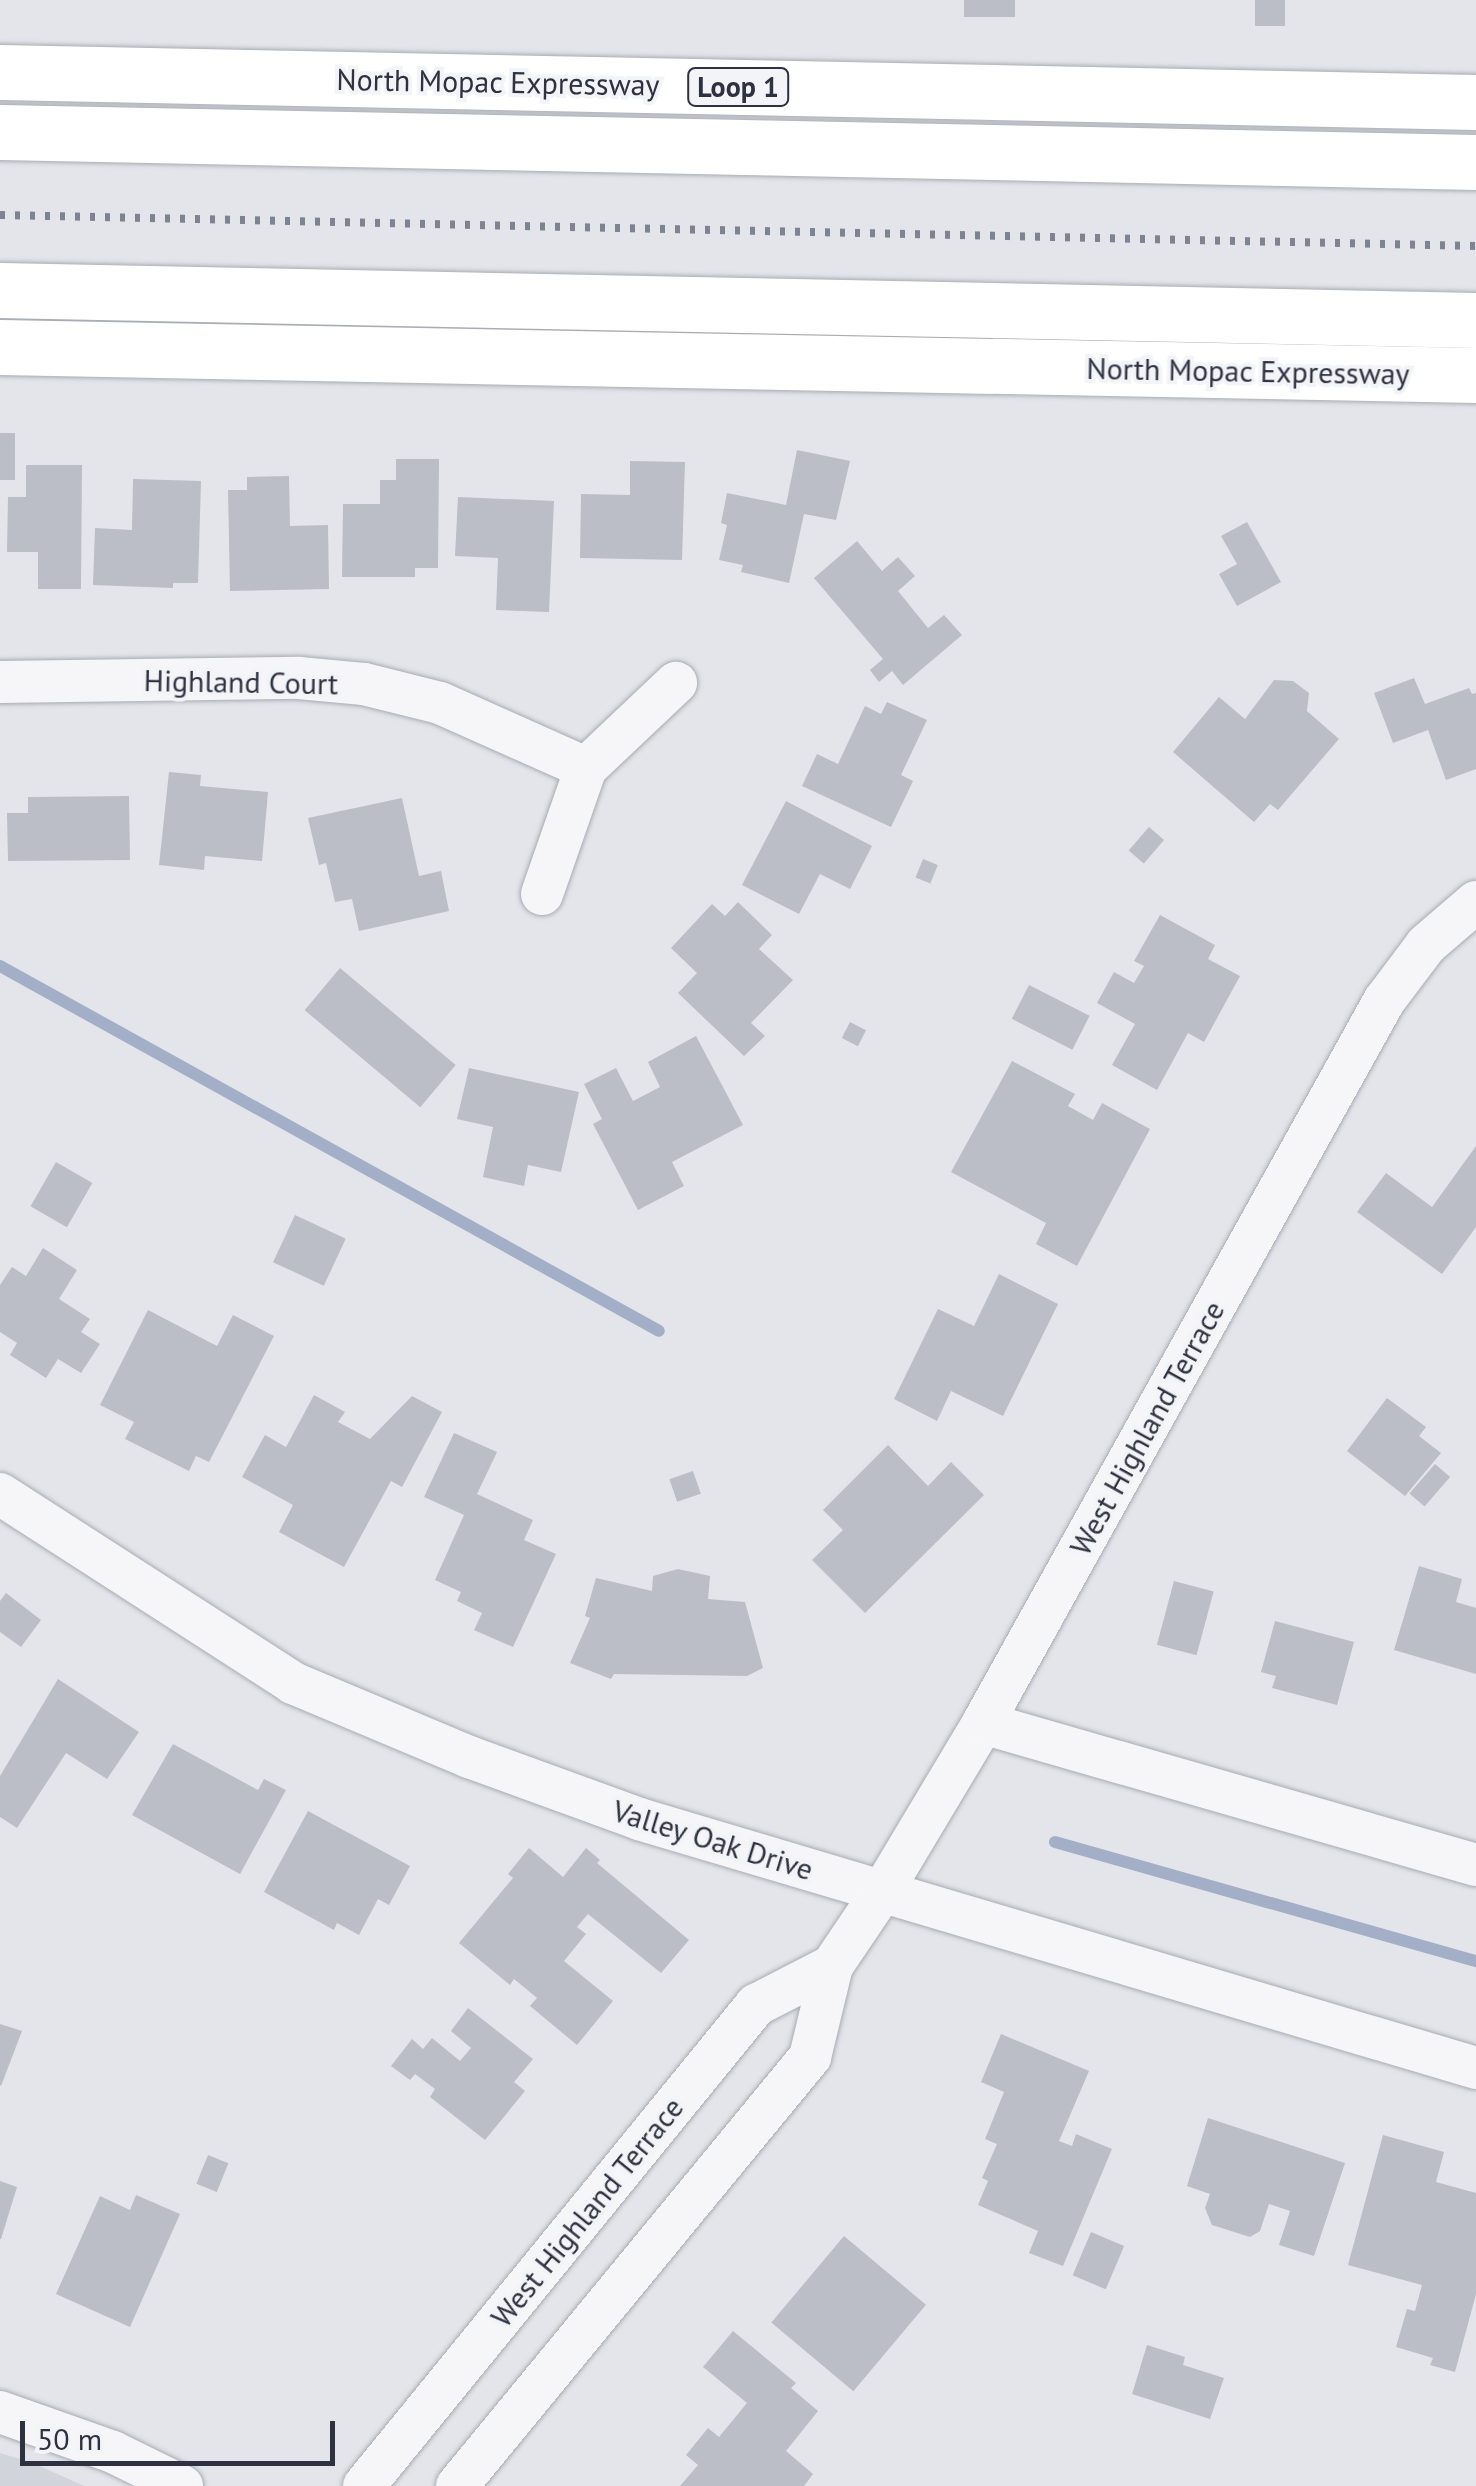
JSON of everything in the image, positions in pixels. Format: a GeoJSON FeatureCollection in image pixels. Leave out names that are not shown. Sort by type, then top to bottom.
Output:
{"type":"FeatureCollection","features":[{"type":"Feature","properties":{"kind":"highway","name":"North Mopac Expressway"},"geometry":{"type":"LineString","coordinates":[[0,72],[1476,102]]}},
{"type":"Feature","properties":{"kind":"highway"},"geometry":{"type":"LineString","coordinates":[[0,132],[1476,162]]}},
{"type":"Feature","properties":{"kind":"highway"},"geometry":{"type":"LineString","coordinates":[[0,290],[1476,320]]}},
{"type":"Feature","properties":{"kind":"highway","name":"North Mopac Expressway"},"geometry":{"type":"LineString","coordinates":[[0,346],[1476,375]]}},
{"type":"Feature","properties":{"kind":"street","name":"Highland Court"},"geometry":{"type":"LineString","coordinates":[[0,682],[299,678],[364,684],[440,703],[586,768]]}},
{"type":"Feature","properties":{"kind":"street"},"geometry":{"type":"LineString","coordinates":[[542,894],[586,768],[676,683]]}},
{"type":"Feature","properties":{"kind":"street","name":"West Highland Terrace"},"geometry":{"type":"LineString","coordinates":[[456,2486],[810,2058],[832,1966],[882,1892],[983,1723],[1384,1001],[1426,945],[1476,902]]}},
{"type":"Feature","properties":{"kind":"street","name":"Valley Oak Drive"},"geometry":{"type":"LineString","coordinates":[[0,1494],[293,1683],[469,1757],[638,1819],[1476,2068]]}},
{"type":"Feature","properties":{"kind":"street"},"geometry":{"type":"LineString","coordinates":[[983,1723],[1476,1865]]}},
{"type":"Feature","properties":{"kind":"street","name":"West Highland Terrace"},"geometry":{"type":"LineString","coordinates":[[364,2486],[756,2005],[832,1966]]}},
{"type":"Feature","properties":{"kind":"street"},"geometry":{"type":"LineString","coordinates":[[0,2412],[113,2452],[182,2486]]}},
{"type":"Feature","properties":{"kind":"shaded area"},"geometry":{"type":"Polygon","coordinates":[[[0,2453],[33,2463],[84,2486],[0,2486],[0,2453]]]}},
{"type":"Feature","properties":{"kind":"building"},"geometry":{"type":"Polygon","coordinates":[[[964,0],[1015,0],[1015,17],[964,17],[964,0]]]}},
{"type":"Feature","properties":{"kind":"building"},"geometry":{"type":"Polygon","coordinates":[[[1255,0],[1285,0],[1285,26],[1255,26],[1255,0]]]}},
{"type":"Feature","properties":{"kind":"building"},"geometry":{"type":"Polygon","coordinates":[[[0,433],[15,433],[15,480],[0,480],[0,433]]]}},
{"type":"Feature","properties":{"kind":"building"},"geometry":{"type":"Polygon","coordinates":[[[797,450],[850,461],[836,520],[804,514],[789,583],[741,572],[743,565],[719,560],[727,525],[721,523],[727,493],[786,505],[797,450]]]}},
{"type":"Feature","properties":{"kind":"building"},"geometry":{"type":"Polygon","coordinates":[[[396,459],[439,459],[438,568],[415,568],[415,577],[342,577],[343,504],[380,504],[380,480],[396,480],[396,459]]]}},
{"type":"Feature","properties":{"kind":"building"},"geometry":{"type":"Polygon","coordinates":[[[630,461],[685,462],[682,560],[580,558],[581,494],[630,495],[630,461]]]}},
{"type":"Feature","properties":{"kind":"building"},"geometry":{"type":"Polygon","coordinates":[[[26,465],[82,465],[81,589],[38,589],[38,552],[7,552],[8,497],[26,497],[26,465]]]}},
{"type":"Feature","properties":{"kind":"building"},"geometry":{"type":"Polygon","coordinates":[[[289,476],[290,526],[328,525],[329,589],[230,591],[228,490],[247,490],[247,477],[289,476]]]}},
{"type":"Feature","properties":{"kind":"building"},"geometry":{"type":"Polygon","coordinates":[[[133,479],[201,481],[198,583],[173,583],[173,588],[93,585],[95,528],[132,530],[133,479]]]}},
{"type":"Feature","properties":{"kind":"building"},"geometry":{"type":"Polygon","coordinates":[[[458,497],[554,501],[549,612],[496,610],[498,558],[455,556],[458,497]]]}},
{"type":"Feature","properties":{"kind":"building"},"geometry":{"type":"Polygon","coordinates":[[[1247,522],[1281,582],[1237,606],[1219,574],[1237,564],[1221,536],[1247,522]]]}},
{"type":"Feature","properties":{"kind":"building"},"geometry":{"type":"Polygon","coordinates":[[[857,541],[882,571],[898,557],[915,576],[898,591],[928,628],[944,615],[962,635],[903,685],[892,671],[879,682],[870,670],[883,659],[814,578],[857,541]]]}},
{"type":"Feature","properties":{"kind":"building"},"geometry":{"type":"Polygon","coordinates":[[[1414,678],[1425,704],[1469,688],[1472,694],[1476,693],[1476,769],[1446,780],[1428,730],[1393,743],[1374,693],[1414,678]]]}},
{"type":"Feature","properties":{"kind":"building"},"geometry":{"type":"Polygon","coordinates":[[[1274,680],[1293,681],[1309,693],[1307,711],[1339,739],[1278,810],[1270,804],[1254,822],[1173,752],[1219,697],[1245,719],[1274,680]]]}},
{"type":"Feature","properties":{"kind":"building"},"geometry":{"type":"Polygon","coordinates":[[[887,702],[927,720],[901,775],[913,781],[891,827],[802,786],[817,754],[838,764],[865,706],[881,714],[887,702]]]}},
{"type":"Feature","properties":{"kind":"building"},"geometry":{"type":"Polygon","coordinates":[[[169,772],[201,775],[200,786],[268,792],[262,861],[205,856],[204,870],[159,865],[169,772]]]}},
{"type":"Feature","properties":{"kind":"building"},"geometry":{"type":"Polygon","coordinates":[[[129,796],[130,860],[8,861],[7,813],[28,813],[28,797],[129,796]]]}},
{"type":"Feature","properties":{"kind":"building"},"geometry":{"type":"Polygon","coordinates":[[[402,798],[419,876],[441,871],[449,911],[359,931],[352,899],[335,902],[326,863],[319,865],[308,818],[402,798]]]}},
{"type":"Feature","properties":{"kind":"building"},"geometry":{"type":"Polygon","coordinates":[[[786,801],[872,846],[850,889],[820,874],[799,914],[742,885],[786,801]]]}},
{"type":"Feature","properties":{"kind":"building"},"geometry":{"type":"Polygon","coordinates":[[[1149,827],[1164,840],[1144,864],[1129,850],[1149,827]]]}},
{"type":"Feature","properties":{"kind":"building"},"geometry":{"type":"Polygon","coordinates":[[[923,859],[938,865],[930,884],[916,878],[923,859]]]}},
{"type":"Feature","properties":{"kind":"building"},"geometry":{"type":"Polygon","coordinates":[[[738,902],[772,935],[759,949],[793,980],[751,1023],[765,1036],[744,1056],[678,993],[697,973],[671,948],[712,904],[725,916],[738,902]]]}},
{"type":"Feature","properties":{"kind":"building"},"geometry":{"type":"Polygon","coordinates":[[[1160,915],[1215,945],[1208,959],[1240,976],[1204,1042],[1188,1033],[1157,1090],[1112,1065],[1135,1024],[1097,1003],[1114,972],[1134,983],[1144,966],[1134,961],[1160,915]]]}},
{"type":"Feature","properties":{"kind":"building"},"geometry":{"type":"Polygon","coordinates":[[[340,968],[456,1065],[420,1107],[305,1010],[340,968]]]}},
{"type":"Feature","properties":{"kind":"building"},"geometry":{"type":"Polygon","coordinates":[[[1029,985],[1090,1016],[1072,1050],[1012,1019],[1029,985]]]}},
{"type":"Feature","properties":{"kind":"building"},"geometry":{"type":"Polygon","coordinates":[[[850,1022],[866,1030],[858,1046],[842,1038],[850,1022]]]}},
{"type":"Feature","properties":{"kind":"building"},"geometry":{"type":"Polygon","coordinates":[[[696,1036],[743,1125],[672,1162],[684,1186],[638,1210],[593,1124],[602,1119],[584,1084],[616,1068],[633,1101],[660,1087],[648,1062],[696,1036]]]}},
{"type":"Feature","properties":{"kind":"building"},"geometry":{"type":"Polygon","coordinates":[[[1012,1061],[1075,1094],[1068,1106],[1093,1120],[1102,1103],[1150,1129],[1077,1266],[1036,1244],[1046,1223],[951,1172],[1012,1061]]]}},
{"type":"Feature","properties":{"kind":"building"},"geometry":{"type":"Polygon","coordinates":[[[469,1068],[579,1092],[561,1172],[528,1165],[524,1186],[483,1177],[493,1127],[457,1119],[469,1068]]]}},
{"type":"Feature","properties":{"kind":"building"},"geometry":{"type":"Polygon","coordinates":[[[1476,1146],[1476,1227],[1442,1274],[1357,1212],[1386,1173],[1432,1207],[1476,1146]]]}},
{"type":"Feature","properties":{"kind":"building"},"geometry":{"type":"Polygon","coordinates":[[[56,1162],[92,1183],[67,1227],[30,1206],[56,1162]]]}},
{"type":"Feature","properties":{"kind":"building"},"geometry":{"type":"Polygon","coordinates":[[[295,1215],[346,1239],[324,1286],[273,1262],[295,1215]]]}},
{"type":"Feature","properties":{"kind":"building"},"geometry":{"type":"Polygon","coordinates":[[[43,1248],[77,1270],[59,1299],[90,1319],[81,1332],[100,1344],[81,1373],[58,1359],[46,1378],[10,1355],[17,1343],[0,1332],[0,1285],[12,1267],[26,1276],[43,1248]]]}},
{"type":"Feature","properties":{"kind":"building"},"geometry":{"type":"Polygon","coordinates":[[[999,1274],[1058,1304],[1003,1416],[951,1391],[937,1421],[894,1399],[938,1309],[974,1326],[999,1274]]]}},
{"type":"Feature","properties":{"kind":"building"},"geometry":{"type":"Polygon","coordinates":[[[148,1310],[217,1346],[233,1315],[274,1336],[209,1462],[196,1456],[189,1471],[125,1439],[134,1422],[100,1405],[148,1310]]]}},
{"type":"Feature","properties":{"kind":"building"},"geometry":{"type":"Polygon","coordinates":[[[314,1395],[345,1412],[338,1422],[370,1439],[412,1396],[442,1412],[402,1487],[391,1481],[344,1567],[279,1532],[293,1505],[242,1477],[265,1435],[286,1447],[314,1395]]]}},
{"type":"Feature","properties":{"kind":"building"},"geometry":{"type":"Polygon","coordinates":[[[1387,1398],[1426,1427],[1419,1436],[1441,1453],[1405,1496],[1347,1451],[1387,1398]]]}},
{"type":"Feature","properties":{"kind":"building"},"geometry":{"type":"Polygon","coordinates":[[[454,1433],[497,1452],[477,1494],[533,1520],[524,1540],[556,1554],[513,1647],[474,1630],[482,1613],[457,1601],[461,1592],[435,1580],[464,1515],[424,1497],[454,1433]]]}},
{"type":"Feature","properties":{"kind":"building"},"geometry":{"type":"Polygon","coordinates":[[[888,1445],[928,1486],[951,1462],[984,1495],[865,1613],[812,1560],[843,1530],[823,1510],[888,1445]]]}},
{"type":"Feature","properties":{"kind":"building"},"geometry":{"type":"Polygon","coordinates":[[[1435,1464],[1450,1477],[1425,1507],[1409,1493],[1435,1464]]]}},
{"type":"Feature","properties":{"kind":"building"},"geometry":{"type":"Polygon","coordinates":[[[693,1471],[701,1494],[677,1502],[669,1479],[693,1471]]]}},
{"type":"Feature","properties":{"kind":"building"},"geometry":{"type":"Polygon","coordinates":[[[1419,1566],[1462,1579],[1456,1602],[1476,1608],[1476,1674],[1394,1650],[1419,1566]]]}},
{"type":"Feature","properties":{"kind":"building"},"geometry":{"type":"Polygon","coordinates":[[[678,1569],[710,1576],[708,1599],[745,1602],[763,1668],[747,1676],[614,1674],[611,1679],[570,1663],[590,1618],[585,1616],[596,1578],[652,1591],[653,1576],[678,1569]]]}},
{"type":"Feature","properties":{"kind":"building"},"geometry":{"type":"Polygon","coordinates":[[[1174,1581],[1214,1592],[1197,1655],[1157,1645],[1174,1581]]]}},
{"type":"Feature","properties":{"kind":"building"},"geometry":{"type":"Polygon","coordinates":[[[6,1593],[41,1620],[21,1647],[0,1632],[0,1601],[6,1593]]]}},
{"type":"Feature","properties":{"kind":"building"},"geometry":{"type":"Polygon","coordinates":[[[1275,1621],[1354,1642],[1337,1705],[1272,1688],[1276,1676],[1261,1672],[1275,1621]]]}},
{"type":"Feature","properties":{"kind":"building"},"geometry":{"type":"Polygon","coordinates":[[[58,1679],[139,1732],[107,1779],[66,1753],[17,1828],[0,1817],[0,1776],[58,1679]]]}},
{"type":"Feature","properties":{"kind":"building"},"geometry":{"type":"Polygon","coordinates":[[[173,1744],[258,1790],[264,1779],[286,1790],[240,1874],[132,1815],[173,1744]]]}},
{"type":"Feature","properties":{"kind":"building"},"geometry":{"type":"Polygon","coordinates":[[[308,1811],[410,1866],[389,1905],[378,1899],[359,1935],[337,1923],[334,1930],[264,1892],[308,1811]]]}},
{"type":"Feature","properties":{"kind":"building"},"geometry":{"type":"Polygon","coordinates":[[[529,1848],[563,1877],[586,1848],[600,1860],[597,1863],[689,1940],[661,1973],[588,1914],[577,1927],[586,1934],[564,1961],[613,2001],[577,2045],[530,2006],[537,1998],[514,1979],[510,1985],[459,1943],[513,1878],[508,1874],[529,1848]]]}},
{"type":"Feature","properties":{"kind":"building"},"geometry":{"type":"Polygon","coordinates":[[[468,2008],[533,2059],[514,2082],[525,2091],[485,2140],[430,2097],[435,2089],[415,2074],[410,2080],[391,2066],[412,2039],[423,2049],[432,2038],[460,2061],[471,2048],[451,2031],[468,2008]]]}},
{"type":"Feature","properties":{"kind":"building"},"geometry":{"type":"Polygon","coordinates":[[[0,2024],[22,2031],[1,2086],[0,2085],[0,2024]]]}},
{"type":"Feature","properties":{"kind":"building"},"geometry":{"type":"Polygon","coordinates":[[[1001,2034],[1089,2071],[1059,2141],[1072,2146],[1076,2134],[1112,2149],[1063,2266],[1029,2253],[1038,2231],[978,2205],[988,2181],[982,2178],[997,2144],[985,2139],[1004,2092],[981,2082],[1001,2034]]]}},
{"type":"Feature","properties":{"kind":"building"},"geometry":{"type":"Polygon","coordinates":[[[1208,2118],[1345,2163],[1314,2256],[1279,2245],[1290,2211],[1269,2204],[1260,2231],[1250,2237],[1212,2225],[1205,2208],[1210,2194],[1187,2186],[1208,2118]]]}},
{"type":"Feature","properties":{"kind":"building"},"geometry":{"type":"Polygon","coordinates":[[[1383,2135],[1444,2152],[1436,2182],[1476,2193],[1476,2294],[1455,2372],[1430,2365],[1433,2358],[1396,2347],[1407,2309],[1415,2311],[1422,2285],[1348,2265],[1383,2135]]]}},
{"type":"Feature","properties":{"kind":"building"},"geometry":{"type":"Polygon","coordinates":[[[208,2155],[228,2163],[217,2192],[196,2184],[208,2155]]]}},
{"type":"Feature","properties":{"kind":"building"},"geometry":{"type":"Polygon","coordinates":[[[0,2181],[17,2187],[1,2239],[0,2239],[0,2181]]]}},
{"type":"Feature","properties":{"kind":"building"},"geometry":{"type":"Polygon","coordinates":[[[136,2195],[180,2214],[130,2327],[56,2294],[100,2196],[130,2210],[136,2195]]]}},
{"type":"Feature","properties":{"kind":"building"},"geometry":{"type":"Polygon","coordinates":[[[1091,2232],[1124,2246],[1106,2289],[1073,2275],[1091,2232]]]}},
{"type":"Feature","properties":{"kind":"building"},"geometry":{"type":"Polygon","coordinates":[[[844,2236],[926,2305],[853,2391],[771,2323],[844,2236]]]}},
{"type":"Feature","properties":{"kind":"building"},"geometry":{"type":"Polygon","coordinates":[[[733,2331],[796,2383],[791,2388],[818,2411],[786,2451],[813,2474],[804,2486],[680,2486],[698,2465],[686,2455],[708,2428],[719,2437],[747,2403],[703,2367],[733,2331]]]}},
{"type":"Feature","properties":{"kind":"building"},"geometry":{"type":"Polygon","coordinates":[[[1147,2345],[1185,2357],[1183,2365],[1224,2378],[1210,2419],[1132,2394],[1147,2345]]]}},
{"type":"Feature","properties":{"kind":"waterway"},"geometry":{"type":"LineString","coordinates":[[0,966],[659,1331]]}},
{"type":"Feature","properties":{"kind":"waterway"},"geometry":{"type":"LineString","coordinates":[[1055,1842],[1476,1961]]}},
{"type":"Feature","properties":{"kind":"railway"},"geometry":{"type":"LineString","coordinates":[[0,215],[1476,246]]}}]}
